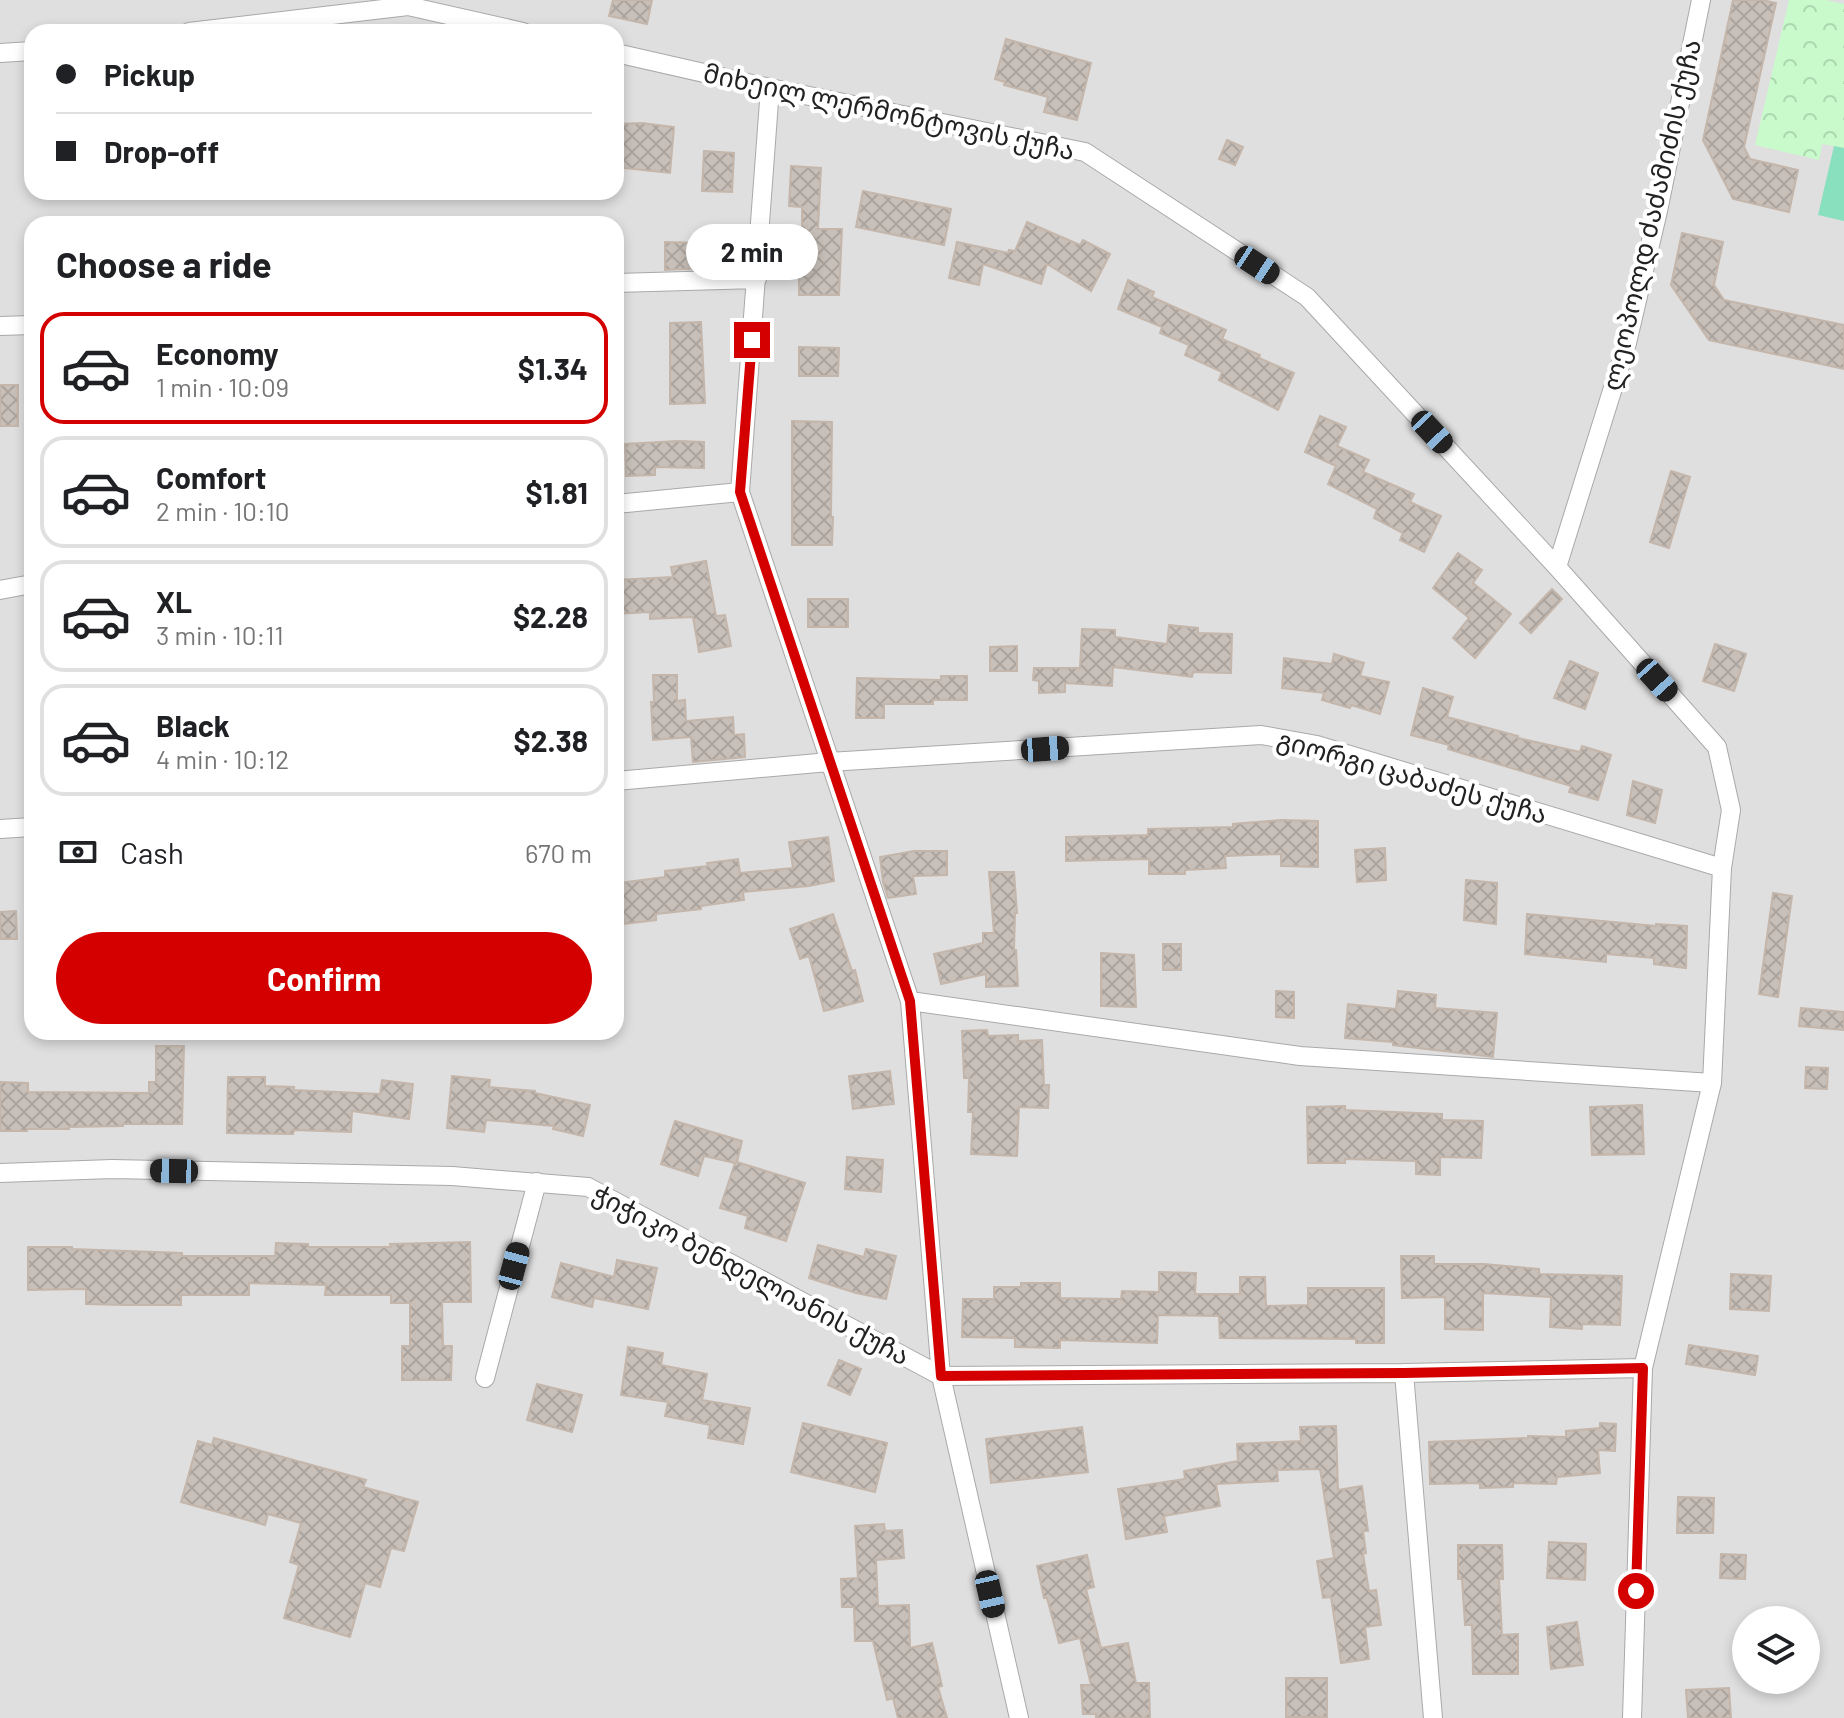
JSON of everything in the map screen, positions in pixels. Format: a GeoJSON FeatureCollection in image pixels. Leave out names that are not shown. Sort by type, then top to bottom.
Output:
{"type":"FeatureCollection","features":[{"type":"Feature","properties":{"kind":"street","name":"ლეოპოლდ ძაძამიძის ქუჩა"},"geometry":{"type":"LineString","coordinates":[[1557,567],[1627,343],[1658,211],[1701,0]]}},
{"type":"Feature","properties":{"kind":"street"},"geometry":{"type":"LineString","coordinates":[[256,24],[408,6],[488,24]]}},
{"type":"Feature","properties":{"kind":"street"},"geometry":{"type":"LineString","coordinates":[[0,53],[24,52]]}},
{"type":"Feature","properties":{"kind":"street","name":"მიხეილ ლერმონტოვის ქუჩა"},"geometry":{"type":"LineString","coordinates":[[624,55],[1085,152],[1307,297],[1557,567],[1717,747],[1731,810],[1722,868],[1712,1083],[1643,1368],[1632,1718]]}},
{"type":"Feature","properties":{"kind":"street"},"geometry":{"type":"LineString","coordinates":[[770,88],[740,492],[910,1001],[941,1376],[1019,1718]]}},
{"type":"Feature","properties":{"kind":"street"},"geometry":{"type":"LineString","coordinates":[[624,283],[757,279]]}},
{"type":"Feature","properties":{"kind":"street"},"geometry":{"type":"LineString","coordinates":[[0,326],[24,325]]}},
{"type":"Feature","properties":{"kind":"street"},"geometry":{"type":"LineString","coordinates":[[624,503],[740,492]]}},
{"type":"Feature","properties":{"kind":"street"},"geometry":{"type":"LineString","coordinates":[[0,590],[24,586]]}},
{"type":"Feature","properties":{"kind":"street","name":"გიორგი ცაბაძეს ქუჩა"},"geometry":{"type":"LineString","coordinates":[[624,780],[829,762],[1261,735],[1317,745],[1722,868]]}},
{"type":"Feature","properties":{"kind":"street"},"geometry":{"type":"LineString","coordinates":[[0,829],[24,828]]}},
{"type":"Feature","properties":{"kind":"street"},"geometry":{"type":"LineString","coordinates":[[910,1001],[1300,1056],[1712,1083]]}},
{"type":"Feature","properties":{"kind":"street","name":"ჭიჭიკო ბენდელიანის ქუჩა"},"geometry":{"type":"LineString","coordinates":[[0,1173],[128,1170],[452,1176],[588,1187],[941,1376],[1643,1368]]}},
{"type":"Feature","properties":{"kind":"street"},"geometry":{"type":"LineString","coordinates":[[485,1378],[537,1182]]}},
{"type":"Feature","properties":{"kind":"street"},"geometry":{"type":"LineString","coordinates":[[1404,1373],[1433,1718]]}},
{"type":"Feature","properties":{"kind":"shaded area"},"geometry":{"type":"Polygon","coordinates":[[[0,0],[1844,0],[1844,1718],[0,1718],[0,0]]]}},
{"type":"Feature","properties":{"kind":"green space"},"geometry":{"type":"Polygon","coordinates":[[[1789,0],[1826,0],[1844,4],[1844,148],[1822,144],[1819,160],[1755,145],[1789,0]]]}},
{"type":"Feature","properties":{"kind":"green space"},"geometry":{"type":"Polygon","coordinates":[[[1834,146],[1844,148],[1844,221],[1818,215],[1834,146]]]}},
{"type":"Feature","properties":{"kind":"building"},"geometry":{"type":"Polygon","coordinates":[[[613,0],[652,0],[647,24],[609,16],[613,0]]]}},
{"type":"Feature","properties":{"kind":"building"},"geometry":{"type":"Polygon","coordinates":[[[1733,0],[1776,3],[1744,147],[1750,159],[1798,170],[1789,212],[1733,199],[1703,140],[1733,0]]]}},
{"type":"Feature","properties":{"kind":"building"},"geometry":{"type":"Polygon","coordinates":[[[1006,39],[1091,63],[1077,120],[1044,112],[1048,97],[1004,85],[1005,82],[995,79],[1006,39]]]}},
{"type":"Feature","properties":{"kind":"building"},"geometry":{"type":"Polygon","coordinates":[[[624,124],[674,127],[670,173],[624,168],[624,124]]]}},
{"type":"Feature","properties":{"kind":"building"},"geometry":{"type":"Polygon","coordinates":[[[1227,140],[1243,147],[1235,165],[1219,159],[1227,140]]]}},
{"type":"Feature","properties":{"kind":"building"},"geometry":{"type":"Polygon","coordinates":[[[704,151],[734,153],[732,192],[702,191],[704,151]]]}},
{"type":"Feature","properties":{"kind":"building"},"geometry":{"type":"Polygon","coordinates":[[[791,166],[821,168],[818,229],[842,229],[839,295],[799,295],[802,207],[789,206],[791,166]]]}},
{"type":"Feature","properties":{"kind":"building"},"geometry":{"type":"Polygon","coordinates":[[[863,191],[951,209],[944,245],[856,227],[863,191]]]}},
{"type":"Feature","properties":{"kind":"building"},"geometry":{"type":"Polygon","coordinates":[[[1027,222],[1080,245],[1083,240],[1110,254],[1091,291],[1047,264],[1041,284],[983,264],[979,285],[949,278],[957,242],[1008,253],[1009,250],[1015,251],[1027,222]]]}},
{"type":"Feature","properties":{"kind":"building"},"geometry":{"type":"Polygon","coordinates":[[[1682,233],[1723,242],[1714,285],[1724,300],[1844,325],[1844,369],[1709,340],[1671,285],[1682,233]]]}},
{"type":"Feature","properties":{"kind":"building"},"geometry":{"type":"Polygon","coordinates":[[[665,242],[705,243],[705,268],[665,270],[665,242]]]}},
{"type":"Feature","properties":{"kind":"building"},"geometry":{"type":"Polygon","coordinates":[[[1128,280],[1154,292],[1152,297],[1226,330],[1222,339],[1294,373],[1278,410],[1219,380],[1222,372],[1185,355],[1189,345],[1160,333],[1162,327],[1118,309],[1128,280]]]}},
{"type":"Feature","properties":{"kind":"building"},"geometry":{"type":"Polygon","coordinates":[[[701,322],[705,403],[670,404],[670,323],[701,322]]]}},
{"type":"Feature","properties":{"kind":"building"},"geometry":{"type":"Polygon","coordinates":[[[799,347],[839,348],[838,376],[799,376],[799,347]]]}},
{"type":"Feature","properties":{"kind":"building"},"geometry":{"type":"Polygon","coordinates":[[[0,385],[18,385],[18,426],[0,426],[0,385]]]}},
{"type":"Feature","properties":{"kind":"building"},"geometry":{"type":"Polygon","coordinates":[[[1320,416],[1346,427],[1337,446],[1369,460],[1363,472],[1414,494],[1410,502],[1441,516],[1424,552],[1400,540],[1403,533],[1374,518],[1377,509],[1328,484],[1336,466],[1305,452],[1320,416]]]}},
{"type":"Feature","properties":{"kind":"building"},"geometry":{"type":"Polygon","coordinates":[[[792,421],[832,422],[832,545],[792,545],[792,421]]]}},
{"type":"Feature","properties":{"kind":"building"},"geometry":{"type":"Polygon","coordinates":[[[704,442],[704,468],[655,467],[655,475],[626,476],[625,444],[704,442]]]}},
{"type":"Feature","properties":{"kind":"building"},"geometry":{"type":"Polygon","coordinates":[[[1671,471],[1690,477],[1669,548],[1650,542],[1671,471]]]}},
{"type":"Feature","properties":{"kind":"building"},"geometry":{"type":"Polygon","coordinates":[[[1458,553],[1482,570],[1473,583],[1511,614],[1475,658],[1453,638],[1469,618],[1433,588],[1458,553]]]}},
{"type":"Feature","properties":{"kind":"building"},"geometry":{"type":"Polygon","coordinates":[[[706,561],[716,616],[725,615],[731,646],[699,652],[693,617],[650,619],[650,612],[624,614],[624,580],[673,577],[671,567],[706,561]]]}},
{"type":"Feature","properties":{"kind":"building"},"geometry":{"type":"Polygon","coordinates":[[[1552,589],[1562,599],[1531,633],[1520,623],[1552,589]]]}},
{"type":"Feature","properties":{"kind":"building"},"geometry":{"type":"Polygon","coordinates":[[[808,599],[848,599],[848,627],[808,627],[808,599]]]}},
{"type":"Feature","properties":{"kind":"building"},"geometry":{"type":"Polygon","coordinates":[[[1169,625],[1198,628],[1198,633],[1232,634],[1231,673],[1193,672],[1192,677],[1113,667],[1112,686],[1065,683],[1065,692],[1039,693],[1039,681],[1033,680],[1034,668],[1080,668],[1082,629],[1115,630],[1115,637],[1167,644],[1169,625]]]}},
{"type":"Feature","properties":{"kind":"building"},"geometry":{"type":"Polygon","coordinates":[[[1715,644],[1746,654],[1734,691],[1703,681],[1715,644]]]}},
{"type":"Feature","properties":{"kind":"building"},"geometry":{"type":"Polygon","coordinates":[[[1017,646],[1017,671],[990,671],[990,647],[1017,646]]]}},
{"type":"Feature","properties":{"kind":"building"},"geometry":{"type":"Polygon","coordinates":[[[1334,654],[1364,663],[1360,676],[1389,682],[1380,714],[1322,700],[1324,693],[1282,688],[1284,658],[1332,664],[1334,654]]]}},
{"type":"Feature","properties":{"kind":"building"},"geometry":{"type":"Polygon","coordinates":[[[1570,661],[1598,673],[1585,709],[1554,698],[1570,661]]]}},
{"type":"Feature","properties":{"kind":"building"},"geometry":{"type":"Polygon","coordinates":[[[653,675],[677,675],[677,701],[685,700],[686,721],[733,717],[734,735],[744,734],[745,757],[693,762],[691,737],[653,740],[653,675]]]}},
{"type":"Feature","properties":{"kind":"building"},"geometry":{"type":"Polygon","coordinates":[[[941,676],[967,676],[967,700],[884,704],[884,718],[856,718],[857,678],[941,680],[941,676]]]}},
{"type":"Feature","properties":{"kind":"building"},"geometry":{"type":"Polygon","coordinates":[[[1423,688],[1453,697],[1447,717],[1518,738],[1580,752],[1582,746],[1611,755],[1598,800],[1569,792],[1571,786],[1411,735],[1423,688]]]}},
{"type":"Feature","properties":{"kind":"building"},"geometry":{"type":"Polygon","coordinates":[[[1633,781],[1662,790],[1655,823],[1627,815],[1633,781]]]}},
{"type":"Feature","properties":{"kind":"building"},"geometry":{"type":"Polygon","coordinates":[[[1318,821],[1318,867],[1281,866],[1281,854],[1225,856],[1226,868],[1185,870],[1185,874],[1149,874],[1149,859],[1066,861],[1066,837],[1148,835],[1148,829],[1233,827],[1233,824],[1318,821]]]}},
{"type":"Feature","properties":{"kind":"building"},"geometry":{"type":"Polygon","coordinates":[[[828,837],[834,881],[743,892],[744,900],[656,914],[656,920],[624,924],[624,882],[665,877],[665,871],[738,859],[740,873],[793,868],[789,842],[828,837]]]}},
{"type":"Feature","properties":{"kind":"building"},"geometry":{"type":"Polygon","coordinates":[[[1385,848],[1386,880],[1357,882],[1355,850],[1385,848]]]}},
{"type":"Feature","properties":{"kind":"building"},"geometry":{"type":"Polygon","coordinates":[[[914,851],[947,851],[947,875],[913,876],[916,894],[888,898],[880,857],[914,851]]]}},
{"type":"Feature","properties":{"kind":"building"},"geometry":{"type":"Polygon","coordinates":[[[989,872],[1014,872],[1017,913],[1014,950],[1018,986],[986,987],[986,974],[941,984],[934,954],[983,943],[983,933],[994,933],[989,872]]]}},
{"type":"Feature","properties":{"kind":"building"},"geometry":{"type":"Polygon","coordinates":[[[1466,880],[1497,883],[1496,924],[1464,920],[1466,880]]]}},
{"type":"Feature","properties":{"kind":"building"},"geometry":{"type":"Polygon","coordinates":[[[1773,893],[1792,896],[1778,997],[1759,994],[1773,893]]]}},
{"type":"Feature","properties":{"kind":"building"},"geometry":{"type":"Polygon","coordinates":[[[16,911],[17,939],[0,939],[0,912],[16,911]]]}},
{"type":"Feature","properties":{"kind":"building"},"geometry":{"type":"Polygon","coordinates":[[[833,914],[852,971],[855,970],[863,1001],[824,1011],[809,956],[800,959],[790,929],[833,914]]]}},
{"type":"Feature","properties":{"kind":"building"},"geometry":{"type":"Polygon","coordinates":[[[1527,914],[1687,926],[1686,968],[1654,964],[1654,958],[1606,954],[1606,962],[1525,954],[1527,914]]]}},
{"type":"Feature","properties":{"kind":"building"},"geometry":{"type":"Polygon","coordinates":[[[1163,944],[1181,944],[1181,970],[1163,970],[1163,944]]]}},
{"type":"Feature","properties":{"kind":"building"},"geometry":{"type":"Polygon","coordinates":[[[1101,953],[1134,955],[1136,1007],[1101,1006],[1101,953]]]}},
{"type":"Feature","properties":{"kind":"building"},"geometry":{"type":"Polygon","coordinates":[[[1276,991],[1294,992],[1294,1018],[1276,1017],[1276,991]]]}},
{"type":"Feature","properties":{"kind":"building"},"geometry":{"type":"Polygon","coordinates":[[[1398,991],[1436,995],[1435,1008],[1497,1013],[1493,1057],[1345,1038],[1348,1004],[1396,1009],[1398,991]]]}},
{"type":"Feature","properties":{"kind":"building"},"geometry":{"type":"Polygon","coordinates":[[[1801,1008],[1844,1012],[1844,1030],[1799,1026],[1801,1008]]]}},
{"type":"Feature","properties":{"kind":"building"},"geometry":{"type":"Polygon","coordinates":[[[987,1030],[988,1036],[1018,1035],[1018,1041],[1042,1040],[1044,1085],[1049,1085],[1048,1108],[1019,1107],[1017,1156],[971,1154],[973,1112],[968,1112],[969,1078],[964,1078],[962,1031],[987,1030]]]}},
{"type":"Feature","properties":{"kind":"building"},"geometry":{"type":"Polygon","coordinates":[[[156,1046],[184,1046],[182,1124],[0,1131],[0,1082],[28,1083],[28,1092],[149,1093],[149,1082],[156,1082],[156,1046]]]}},
{"type":"Feature","properties":{"kind":"building"},"geometry":{"type":"Polygon","coordinates":[[[1806,1067],[1828,1068],[1827,1089],[1805,1088],[1806,1067]]]}},
{"type":"Feature","properties":{"kind":"building"},"geometry":{"type":"Polygon","coordinates":[[[890,1071],[894,1104],[853,1109],[849,1076],[890,1071]]]}},
{"type":"Feature","properties":{"kind":"building"},"geometry":{"type":"Polygon","coordinates":[[[452,1076],[490,1080],[489,1087],[535,1091],[590,1105],[583,1136],[553,1129],[554,1126],[486,1120],[484,1132],[447,1128],[452,1076]]]}},
{"type":"Feature","properties":{"kind":"building"},"geometry":{"type":"Polygon","coordinates":[[[228,1077],[265,1077],[265,1086],[294,1087],[294,1090],[380,1094],[382,1080],[413,1084],[409,1119],[352,1111],[351,1132],[294,1130],[293,1134],[227,1133],[228,1077]]]}},
{"type":"Feature","properties":{"kind":"building"},"geometry":{"type":"Polygon","coordinates":[[[1642,1105],[1644,1154],[1592,1155],[1590,1107],[1642,1105]]]}},
{"type":"Feature","properties":{"kind":"building"},"geometry":{"type":"Polygon","coordinates":[[[1345,1106],[1345,1110],[1442,1114],[1442,1120],[1483,1121],[1481,1158],[1440,1157],[1440,1175],[1416,1174],[1416,1161],[1345,1159],[1345,1163],[1308,1163],[1307,1107],[1345,1106]]]}},
{"type":"Feature","properties":{"kind":"building"},"geometry":{"type":"Polygon","coordinates":[[[675,1121],[742,1141],[737,1162],[805,1183],[786,1241],[745,1228],[748,1216],[720,1208],[735,1163],[704,1156],[698,1176],[661,1164],[675,1121]]]}},
{"type":"Feature","properties":{"kind":"building"},"geometry":{"type":"Polygon","coordinates":[[[847,1157],[883,1160],[881,1192],[845,1189],[847,1157]]]}},
{"type":"Feature","properties":{"kind":"building"},"geometry":{"type":"Polygon","coordinates":[[[470,1242],[471,1302],[442,1302],[443,1346],[452,1346],[451,1380],[402,1380],[402,1346],[410,1346],[410,1303],[391,1303],[391,1295],[325,1295],[326,1285],[249,1283],[249,1295],[181,1295],[181,1305],[126,1305],[86,1304],[86,1289],[28,1290],[28,1247],[182,1253],[182,1256],[275,1256],[276,1243],[308,1244],[308,1247],[391,1247],[390,1244],[470,1242]]]}},
{"type":"Feature","properties":{"kind":"building"},"geometry":{"type":"Polygon","coordinates":[[[818,1245],[864,1257],[866,1249],[896,1256],[886,1299],[809,1278],[818,1245]]]}},
{"type":"Feature","properties":{"kind":"building"},"geometry":{"type":"Polygon","coordinates":[[[1401,1256],[1434,1256],[1434,1264],[1539,1269],[1539,1274],[1622,1276],[1620,1325],[1582,1324],[1582,1329],[1550,1327],[1551,1297],[1483,1293],[1483,1330],[1445,1329],[1445,1297],[1402,1298],[1401,1256]]]}},
{"type":"Feature","properties":{"kind":"building"},"geometry":{"type":"Polygon","coordinates":[[[617,1260],[657,1268],[648,1309],[594,1298],[592,1307],[552,1297],[561,1263],[614,1277],[617,1260]]]}},
{"type":"Feature","properties":{"kind":"building"},"geometry":{"type":"Polygon","coordinates":[[[1159,1272],[1196,1273],[1195,1294],[1240,1294],[1240,1277],[1265,1277],[1266,1306],[1308,1305],[1308,1288],[1384,1288],[1384,1343],[1356,1343],[1356,1339],[1220,1338],[1219,1316],[1158,1315],[1157,1343],[1060,1340],[1060,1348],[1015,1347],[1015,1338],[962,1337],[963,1299],[994,1299],[994,1287],[1060,1283],[1060,1298],[1121,1299],[1122,1291],[1159,1292],[1159,1272]]]}},
{"type":"Feature","properties":{"kind":"building"},"geometry":{"type":"Polygon","coordinates":[[[1731,1274],[1771,1276],[1769,1311],[1730,1309],[1731,1274]]]}},
{"type":"Feature","properties":{"kind":"building"},"geometry":{"type":"Polygon","coordinates":[[[1689,1345],[1758,1356],[1755,1375],[1686,1364],[1689,1345]]]}},
{"type":"Feature","properties":{"kind":"building"},"geometry":{"type":"Polygon","coordinates":[[[628,1347],[663,1353],[661,1365],[707,1374],[702,1400],[750,1408],[743,1444],[708,1438],[710,1425],[665,1416],[668,1402],[621,1395],[628,1347]]]}},
{"type":"Feature","properties":{"kind":"building"},"geometry":{"type":"Polygon","coordinates":[[[839,1360],[861,1369],[850,1395],[828,1385],[839,1360]]]}},
{"type":"Feature","properties":{"kind":"building"},"geometry":{"type":"Polygon","coordinates":[[[537,1384],[582,1395],[572,1432],[527,1420],[537,1384]]]}},
{"type":"Feature","properties":{"kind":"building"},"geometry":{"type":"Polygon","coordinates":[[[803,1423],[887,1443],[875,1492],[791,1472],[803,1423]]]}},
{"type":"Feature","properties":{"kind":"building"},"geometry":{"type":"Polygon","coordinates":[[[1600,1423],[1616,1424],[1615,1451],[1598,1450],[1600,1473],[1557,1477],[1556,1484],[1513,1483],[1513,1487],[1480,1488],[1480,1483],[1430,1484],[1429,1442],[1566,1437],[1566,1431],[1600,1428],[1600,1423]]]}},
{"type":"Feature","properties":{"kind":"building"},"geometry":{"type":"Polygon","coordinates":[[[1336,1426],[1338,1490],[1362,1486],[1368,1531],[1363,1531],[1366,1553],[1363,1554],[1369,1591],[1376,1590],[1381,1625],[1365,1627],[1369,1659],[1341,1663],[1331,1597],[1323,1598],[1317,1561],[1334,1558],[1320,1469],[1277,1470],[1278,1481],[1216,1484],[1220,1506],[1164,1516],[1167,1532],[1126,1539],[1118,1489],[1185,1479],[1184,1471],[1238,1461],[1237,1444],[1301,1441],[1300,1427],[1336,1426]]]}},
{"type":"Feature","properties":{"kind":"building"},"geometry":{"type":"Polygon","coordinates":[[[1082,1427],[1088,1472],[991,1483],[986,1439],[1082,1427]]]}},
{"type":"Feature","properties":{"kind":"building"},"geometry":{"type":"Polygon","coordinates":[[[214,1438],[366,1480],[363,1487],[418,1502],[404,1551],[391,1548],[380,1587],[365,1583],[350,1637],[284,1618],[299,1565],[290,1562],[301,1523],[268,1514],[265,1525],[181,1502],[198,1441],[212,1445],[214,1438]]]}},
{"type":"Feature","properties":{"kind":"building"},"geometry":{"type":"Polygon","coordinates":[[[1678,1497],[1714,1498],[1713,1533],[1677,1533],[1678,1497]]]}},
{"type":"Feature","properties":{"kind":"building"},"geometry":{"type":"Polygon","coordinates":[[[884,1524],[885,1531],[902,1530],[904,1558],[876,1560],[878,1606],[909,1605],[910,1648],[932,1643],[942,1686],[938,1687],[947,1718],[898,1718],[893,1698],[887,1700],[873,1641],[855,1641],[854,1607],[842,1607],[841,1579],[858,1578],[855,1526],[884,1524]]]}},
{"type":"Feature","properties":{"kind":"building"},"geometry":{"type":"Polygon","coordinates":[[[1549,1542],[1586,1544],[1585,1580],[1547,1578],[1549,1542]]]}},
{"type":"Feature","properties":{"kind":"building"},"geometry":{"type":"Polygon","coordinates":[[[1458,1545],[1502,1545],[1503,1579],[1499,1579],[1502,1635],[1518,1634],[1518,1674],[1473,1674],[1472,1625],[1465,1625],[1462,1579],[1458,1579],[1458,1545]]]}},
{"type":"Feature","properties":{"kind":"building"},"geometry":{"type":"Polygon","coordinates":[[[1721,1554],[1746,1555],[1745,1579],[1720,1578],[1721,1554]]]}},
{"type":"Feature","properties":{"kind":"building"},"geometry":{"type":"Polygon","coordinates":[[[1087,1555],[1094,1587],[1086,1589],[1101,1648],[1128,1643],[1136,1683],[1149,1683],[1150,1718],[1096,1718],[1096,1714],[1083,1714],[1081,1685],[1091,1685],[1080,1638],[1059,1643],[1037,1566],[1087,1555]]]}},
{"type":"Feature","properties":{"kind":"building"},"geometry":{"type":"Polygon","coordinates":[[[1577,1622],[1583,1665],[1551,1669],[1547,1627],[1577,1622]]]}},
{"type":"Feature","properties":{"kind":"building"},"geometry":{"type":"Polygon","coordinates":[[[1286,1678],[1327,1678],[1327,1717],[1286,1717],[1286,1678]]]}},
{"type":"Feature","properties":{"kind":"building"},"geometry":{"type":"Polygon","coordinates":[[[1729,1688],[1731,1718],[1688,1718],[1686,1690],[1729,1688]]]}},
{"type":"Feature","properties":{"kind":"route"},"geometry":{"type":"LineString","coordinates":[[752,340],[740,492],[910,1001],[941,1376],[1643,1368],[1636,1591]]}}]}
